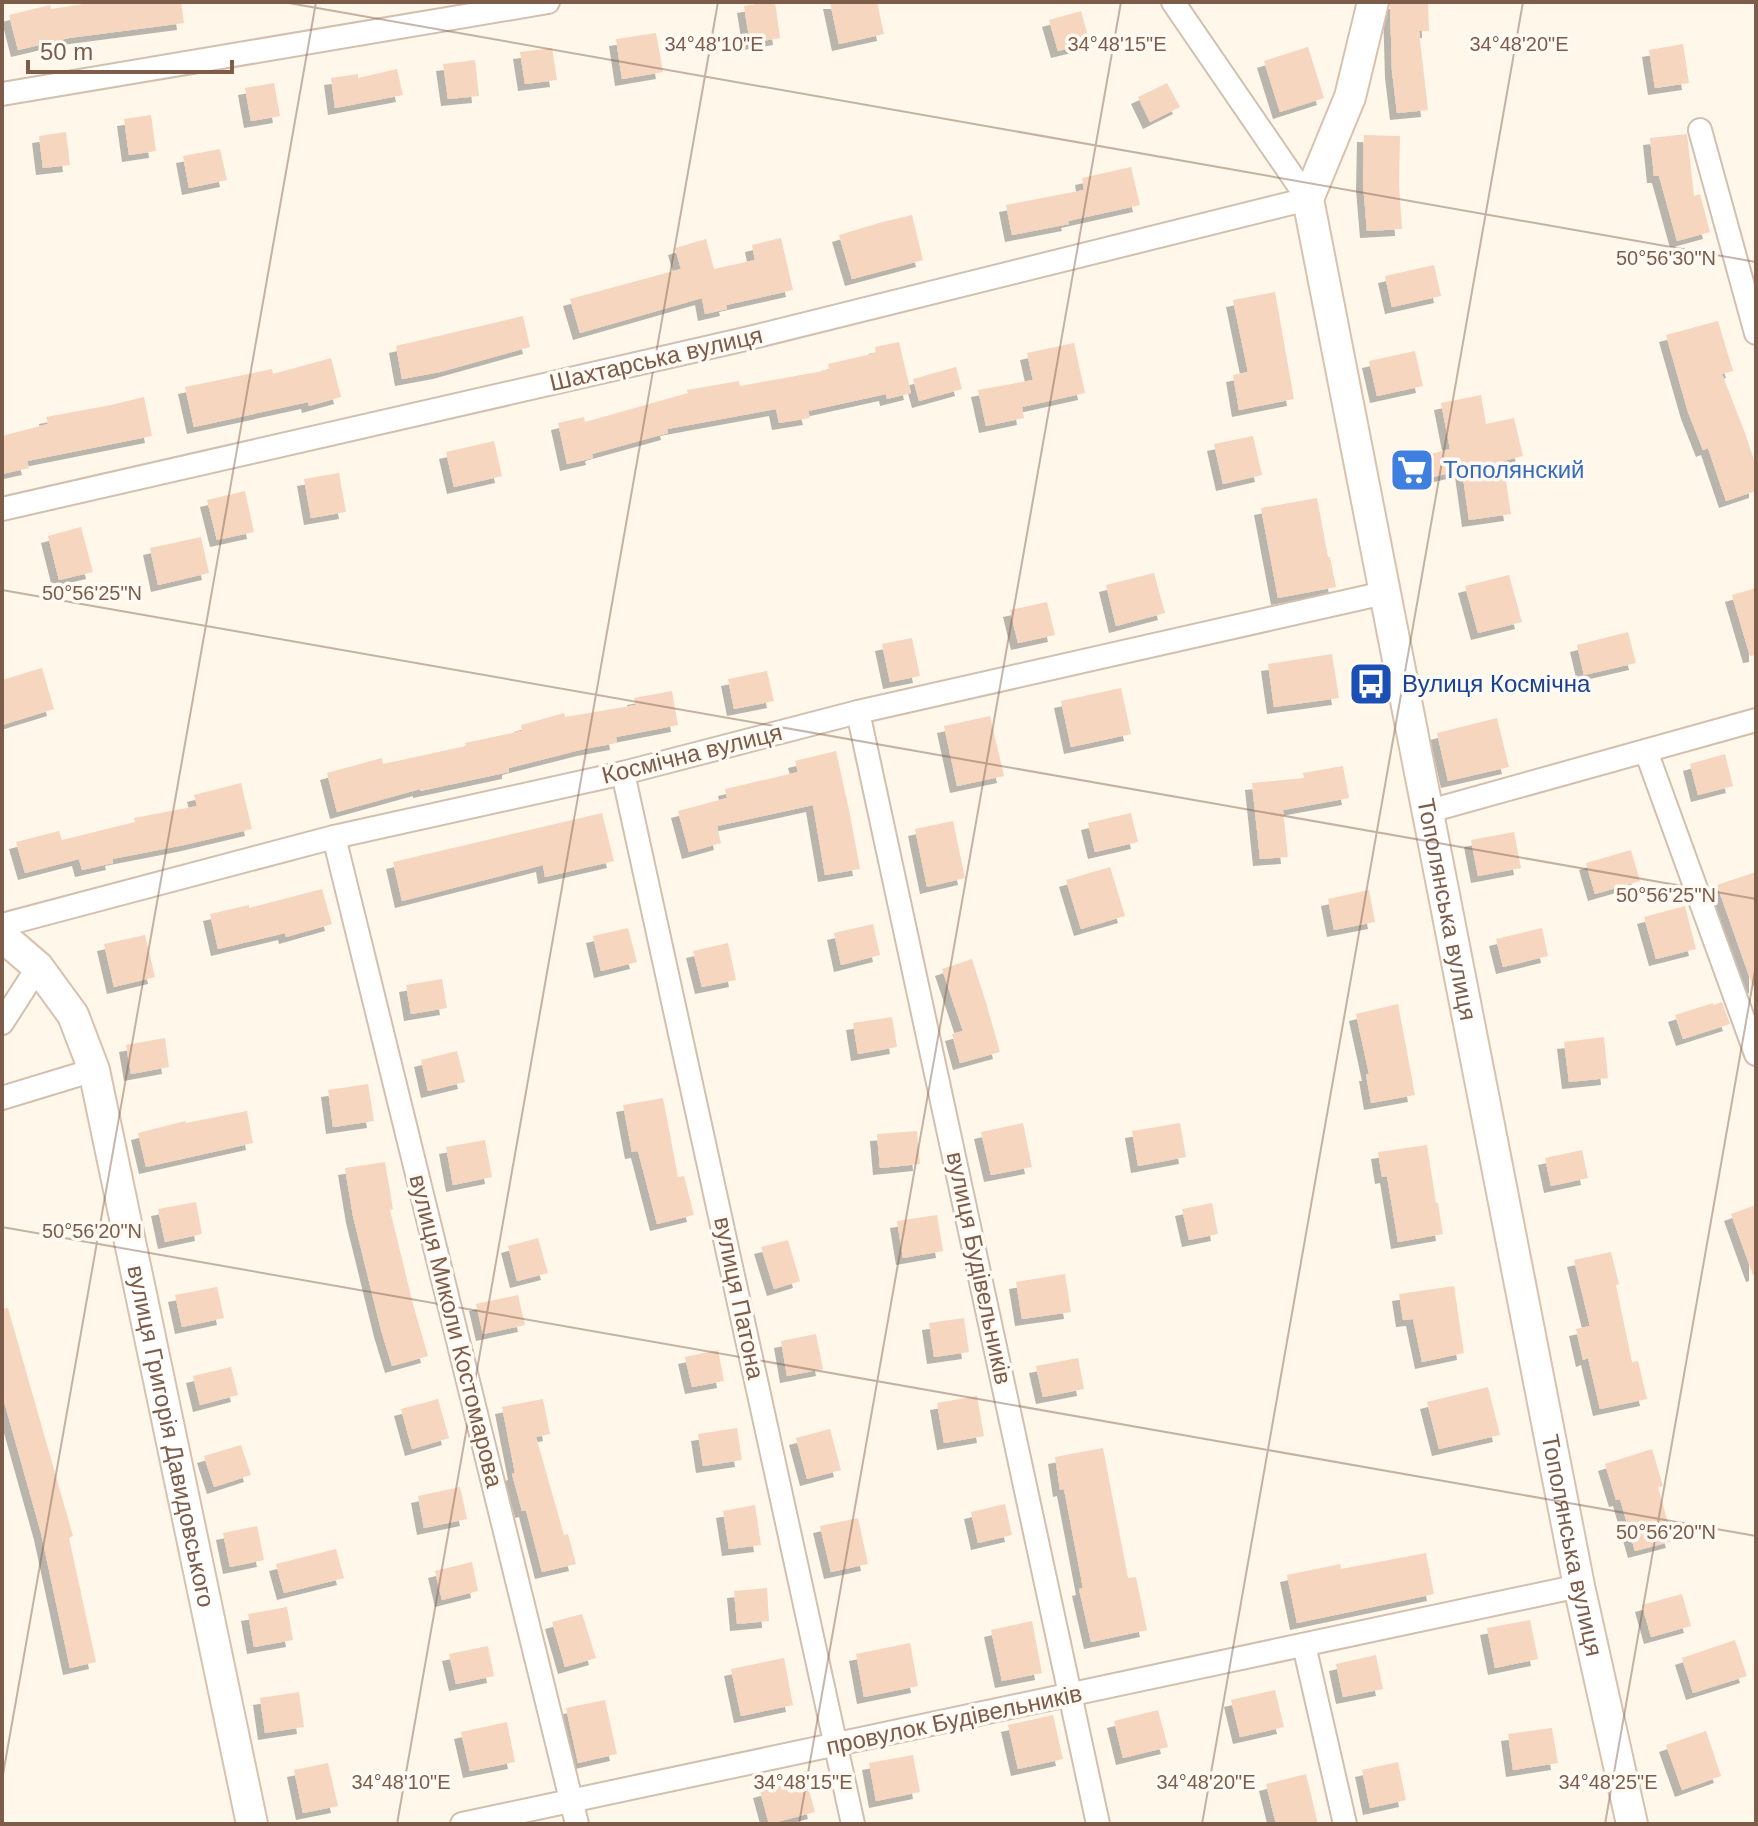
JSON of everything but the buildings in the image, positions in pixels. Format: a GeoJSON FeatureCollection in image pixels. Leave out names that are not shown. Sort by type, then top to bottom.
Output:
{"type":"FeatureCollection","features":[{"type":"Feature","properties":{"kind":"street"},"geometry":{"type":"LineString","coordinates":[[2,94],[548,2]]}},
{"type":"Feature","properties":{"kind":"street"},"geometry":{"type":"LineString","coordinates":[[1173,2],[1308,199]]}},
{"type":"Feature","properties":{"kind":"street"},"geometry":{"type":"LineString","coordinates":[[1308,199],[1350,97],[1373,2]]}},
{"type":"Feature","properties":{"kind":"street"},"geometry":{"type":"LineString","coordinates":[[1700,130],[1756,333]]}},
{"type":"Feature","properties":{"kind":"street","name":"Шахтарська вулиця"},"geometry":{"type":"LineString","coordinates":[[2,509],[741,340],[1308,199]]}},
{"type":"Feature","properties":{"kind":"street","name":"Тополянська вулиця"},"geometry":{"type":"LineString","coordinates":[[1308,199],[1579,1586],[1632,1824]]}},
{"type":"Feature","properties":{"kind":"street","name":"Космічна вулиця"},"geometry":{"type":"LineString","coordinates":[[2,925],[334,837],[623,773],[858,712],[1384,593]]}},
{"type":"Feature","properties":{"kind":"street","name":"вулиця Будівельників"},"geometry":{"type":"LineString","coordinates":[[858,712],[1098,1824]]}},
{"type":"Feature","properties":{"kind":"street"},"geometry":{"type":"LineString","coordinates":[[1426,812],[1756,720]]}},
{"type":"Feature","properties":{"kind":"street"},"geometry":{"type":"LineString","coordinates":[[1646,751],[1756,1054]]}},
{"type":"Feature","properties":{"kind":"street","name":"вулиця Патона"},"geometry":{"type":"LineString","coordinates":[[623,773],[853,1824]]}},
{"type":"Feature","properties":{"kind":"street","name":"вулиця Миколи Костомарова"},"geometry":{"type":"LineString","coordinates":[[334,837],[577,1824]]}},
{"type":"Feature","properties":{"kind":"street","name":"вулиця Григорія Давидовського"},"geometry":{"type":"LineString","coordinates":[[2,936],[38,967],[73,1015],[94,1070],[252,1824]]}},
{"type":"Feature","properties":{"kind":"street"},"geometry":{"type":"LineString","coordinates":[[2,1023],[38,967]]}},
{"type":"Feature","properties":{"kind":"street"},"geometry":{"type":"LineString","coordinates":[[2,1098],[94,1070]]}},
{"type":"Feature","properties":{"kind":"street","name":"провулок Будівельників"},"geometry":{"type":"LineString","coordinates":[[462,1824],[1579,1586]]}},
{"type":"Feature","properties":{"kind":"street"},"geometry":{"type":"LineString","coordinates":[[1304,1645],[1345,1824]]}},
{"type":"Feature","properties":{"kind":"place","name":"Тополянский"},"geometry":{"type":"Point","coordinates":[1412,470]}},
{"type":"Feature","properties":{"kind":"place","name":"Вулиця Космічна"},"geometry":{"type":"Point","coordinates":[1371,684]}}]}
